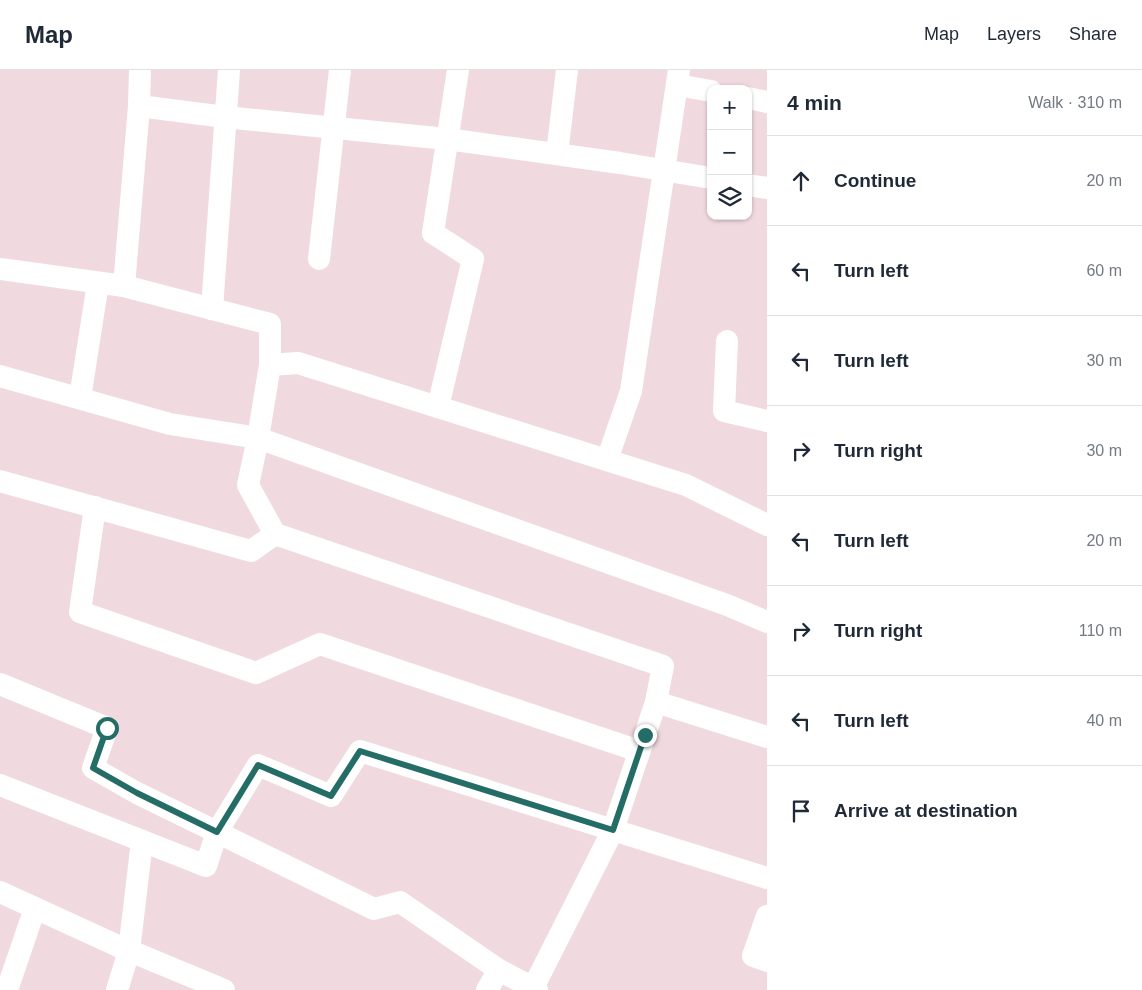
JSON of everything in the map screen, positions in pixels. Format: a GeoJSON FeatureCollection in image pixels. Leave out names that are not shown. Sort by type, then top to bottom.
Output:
{"type":"FeatureCollection","features":[{"type":"Feature","properties":{"kind":"street"},"geometry":{"type":"LineString","coordinates":[[124,286],[139,106],[140,70]]}},
{"type":"Feature","properties":{"kind":"street"},"geometry":{"type":"LineString","coordinates":[[212,309],[229,70]]}},
{"type":"Feature","properties":{"kind":"street"},"geometry":{"type":"LineString","coordinates":[[319,259],[340,70]]}},
{"type":"Feature","properties":{"kind":"street"},"geometry":{"type":"LineString","coordinates":[[438,407],[473,259],[433,233],[458,70]]}},
{"type":"Feature","properties":{"kind":"street"},"geometry":{"type":"LineString","coordinates":[[558,154],[567,70]]}},
{"type":"Feature","properties":{"kind":"street"},"geometry":{"type":"LineString","coordinates":[[607,460],[631,392],[678,78],[707,89]]}},
{"type":"Feature","properties":{"kind":"street"},"geometry":{"type":"LineString","coordinates":[[752,99],[767,102]]}},
{"type":"Feature","properties":{"kind":"street"},"geometry":{"type":"LineString","coordinates":[[139,106],[225,117],[448,139],[620,162],[707,177]]}},
{"type":"Feature","properties":{"kind":"street"},"geometry":{"type":"LineString","coordinates":[[752,186],[767,188]]}},
{"type":"Feature","properties":{"kind":"street"},"geometry":{"type":"LineString","coordinates":[[0,269],[124,286],[270,324],[270,365],[248,485],[274,534],[663,666],[656,702],[613,830],[535,989],[499,970],[400,902],[374,909],[137,793],[93,768],[107,728],[0,684]]}},
{"type":"Feature","properties":{"kind":"street"},"geometry":{"type":"LineString","coordinates":[[80,398],[98,283]]}},
{"type":"Feature","properties":{"kind":"street"},"geometry":{"type":"LineString","coordinates":[[726,341],[724,411],[767,421]]}},
{"type":"Feature","properties":{"kind":"street"},"geometry":{"type":"LineString","coordinates":[[270,365],[298,362],[686,485],[767,525]]}},
{"type":"Feature","properties":{"kind":"street"},"geometry":{"type":"LineString","coordinates":[[0,376],[170,424],[258,438],[727,605],[767,622]]}},
{"type":"Feature","properties":{"kind":"street"},"geometry":{"type":"LineString","coordinates":[[0,482],[251,551],[274,534]]}},
{"type":"Feature","properties":{"kind":"street"},"geometry":{"type":"LineString","coordinates":[[95,507],[80,612],[256,673],[320,644],[639,752]]}},
{"type":"Feature","properties":{"kind":"street"},"geometry":{"type":"LineString","coordinates":[[656,702],[767,738]]}},
{"type":"Feature","properties":{"kind":"street"},"geometry":{"type":"LineString","coordinates":[[0,785],[206,866],[217,832],[258,765],[331,796],[360,751],[767,878]]}},
{"type":"Feature","properties":{"kind":"street"},"geometry":{"type":"LineString","coordinates":[[117,990],[128,951],[142,841]]}},
{"type":"Feature","properties":{"kind":"street"},"geometry":{"type":"LineString","coordinates":[[0,892],[128,951],[224,990]]}},
{"type":"Feature","properties":{"kind":"street"},"geometry":{"type":"LineString","coordinates":[[7,990],[36,908]]}},
{"type":"Feature","properties":{"kind":"street"},"geometry":{"type":"LineString","coordinates":[[767,916],[753,956],[767,961]]}},
{"type":"Feature","properties":{"kind":"street"},"geometry":{"type":"LineString","coordinates":[[487,990],[499,970]]}},
{"type":"Feature","properties":{"kind":"route"},"geometry":{"type":"LineString","coordinates":[[107,728],[93,768],[137,793],[217,832],[258,765],[331,796],[360,751],[613,830],[645,735]]}}]}
